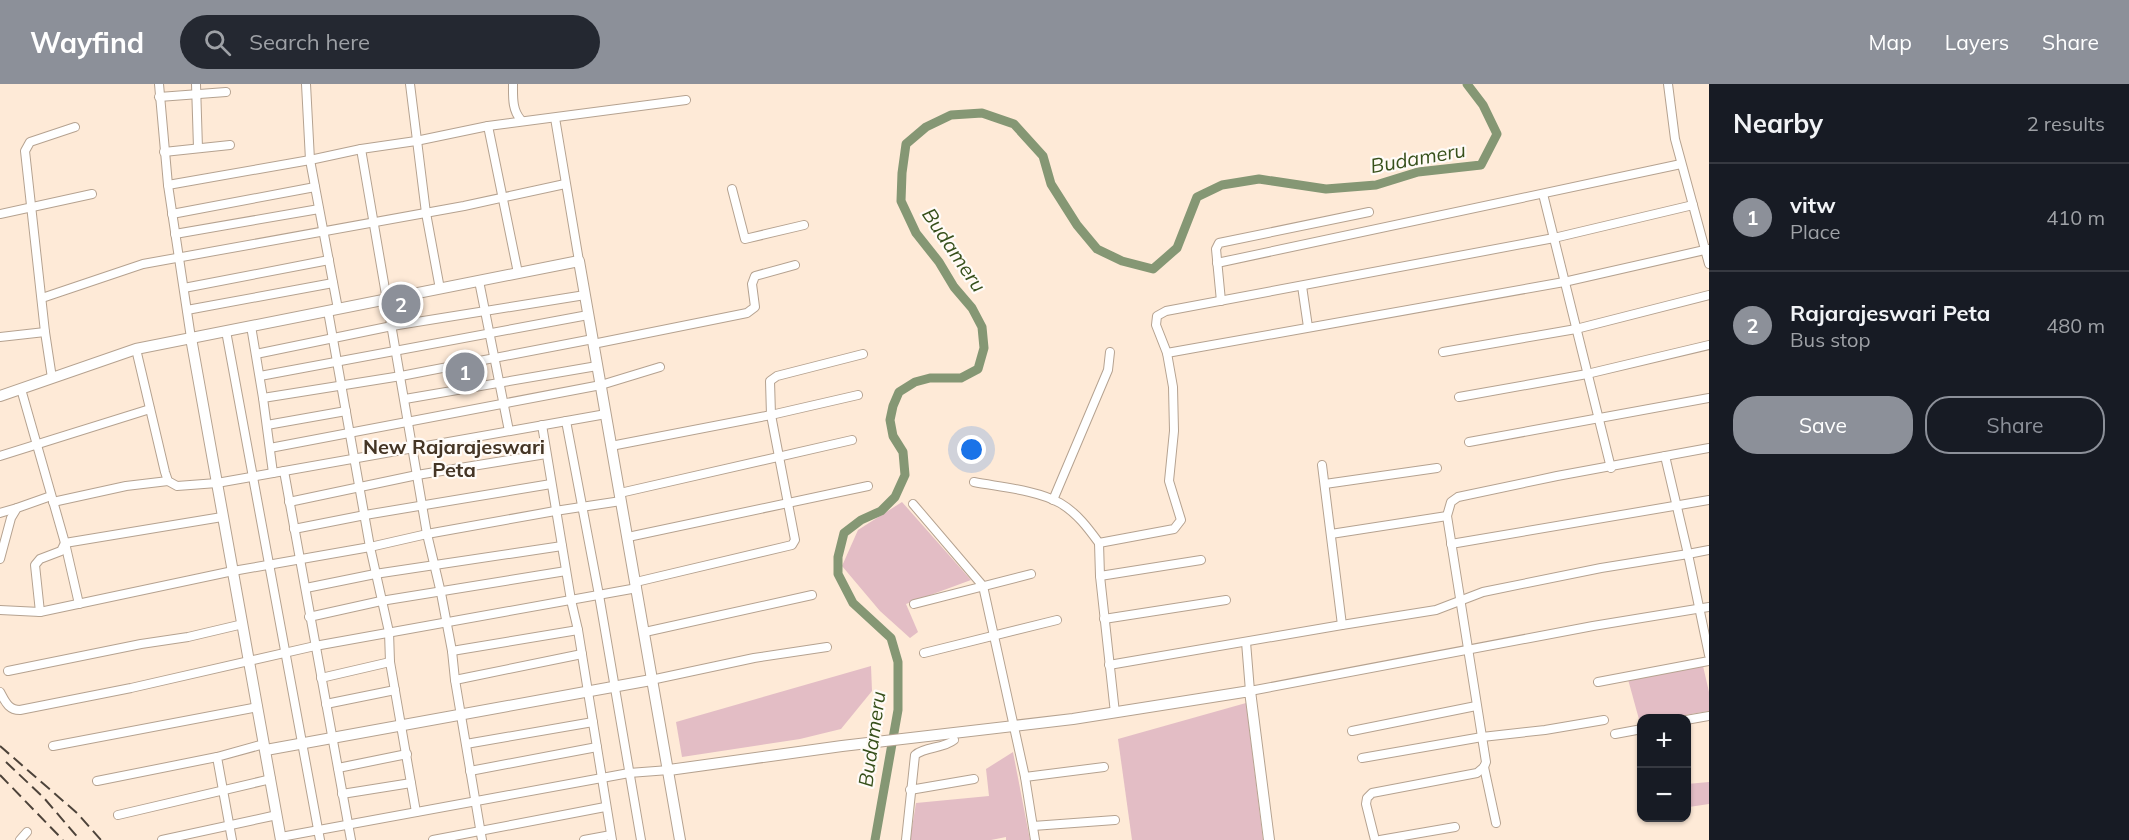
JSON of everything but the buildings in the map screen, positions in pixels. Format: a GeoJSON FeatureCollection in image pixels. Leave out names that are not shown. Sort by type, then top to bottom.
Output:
{"type":"FeatureCollection","features":[{"type":"Feature","properties":{"kind":"street"},"geometry":{"type":"LineString","coordinates":[[159,84],[168,185],[191,338],[281,838],[318,829],[629,773],[669,770],[842,746],[953,736],[1115,713],[1250,691],[1593,626],[1709,607]]}},
{"type":"Feature","properties":{"kind":"street"},"geometry":{"type":"LineString","coordinates":[[196,84],[198,148]]}},
{"type":"Feature","properties":{"kind":"street"},"geometry":{"type":"LineString","coordinates":[[306,84],[310,160],[333,283],[333,339],[336,362],[375,574],[389,632],[390,662],[416,812]]}},
{"type":"Feature","properties":{"kind":"street"},"geometry":{"type":"LineString","coordinates":[[410,84],[426,213],[440,289]]}},
{"type":"Feature","properties":{"kind":"street"},"geometry":{"type":"LineString","coordinates":[[513,84],[514,108],[521,120]]}},
{"type":"Feature","properties":{"kind":"street"},"geometry":{"type":"LineString","coordinates":[[1668,84],[1672,124],[1681,164],[1707,249],[1709,264]]}},
{"type":"Feature","properties":{"kind":"street"},"geometry":{"type":"LineString","coordinates":[[159,97],[225,92]]}},
{"type":"Feature","properties":{"kind":"street"},"geometry":{"type":"LineString","coordinates":[[168,185],[521,120],[555,118],[686,100]]}},
{"type":"Feature","properties":{"kind":"street"},"geometry":{"type":"LineString","coordinates":[[555,118],[680,840]]}},
{"type":"Feature","properties":{"kind":"street"},"geometry":{"type":"LineString","coordinates":[[488,126],[518,273]]}},
{"type":"Feature","properties":{"kind":"street"},"geometry":{"type":"LineString","coordinates":[[52,378],[26,162],[27,146],[30,142],[75,127]]}},
{"type":"Feature","properties":{"kind":"street"},"geometry":{"type":"LineString","coordinates":[[164,152],[230,145]]}},
{"type":"Feature","properties":{"kind":"street"},"geometry":{"type":"LineString","coordinates":[[361,149],[427,534],[452,651],[454,680],[481,836]]}},
{"type":"Feature","properties":{"kind":"street"},"geometry":{"type":"LineString","coordinates":[[1217,263],[1681,164]]}},
{"type":"Feature","properties":{"kind":"street"},"geometry":{"type":"LineString","coordinates":[[42,298],[142,264],[426,213],[565,184]]}},
{"type":"Feature","properties":{"kind":"street"},"geometry":{"type":"LineString","coordinates":[[172,214],[315,187]]}},
{"type":"Feature","properties":{"kind":"street"},"geometry":{"type":"LineString","coordinates":[[732,189],[745,239],[804,225]]}},
{"type":"Feature","properties":{"kind":"street"},"geometry":{"type":"LineString","coordinates":[[0,214],[92,194]]}},
{"type":"Feature","properties":{"kind":"street"},"geometry":{"type":"LineString","coordinates":[[1543,194],[1611,468]]}},
{"type":"Feature","properties":{"kind":"street"},"geometry":{"type":"LineString","coordinates":[[1099,543],[1174,529],[1181,520],[1169,481],[1173,449],[1173,387],[1167,353],[1156,325],[1157,316],[1166,310],[1221,302],[1554,238],[1693,205]]}},
{"type":"Feature","properties":{"kind":"street"},"geometry":{"type":"LineString","coordinates":[[175,234],[319,209]]}},
{"type":"Feature","properties":{"kind":"street"},"geometry":{"type":"LineString","coordinates":[[1221,302],[1216,249],[1219,243],[1369,212]]}},
{"type":"Feature","properties":{"kind":"street"},"geometry":{"type":"LineString","coordinates":[[1167,353],[1564,282],[1707,249]]}},
{"type":"Feature","properties":{"kind":"street"},"geometry":{"type":"LineString","coordinates":[[184,288],[329,260]]}},
{"type":"Feature","properties":{"kind":"street"},"geometry":{"type":"LineString","coordinates":[[0,396],[136,349],[579,261]]}},
{"type":"Feature","properties":{"kind":"street"},"geometry":{"type":"LineString","coordinates":[[263,398],[401,376],[747,313],[754,307],[752,284],[755,276],[795,265]]}},
{"type":"Feature","properties":{"kind":"street"},"geometry":{"type":"LineString","coordinates":[[479,281],[509,431]]}},
{"type":"Feature","properties":{"kind":"street"},"geometry":{"type":"LineString","coordinates":[[187,310],[333,283]]}},
{"type":"Feature","properties":{"kind":"street"},"geometry":{"type":"LineString","coordinates":[[1302,286],[1308,327]]}},
{"type":"Feature","properties":{"kind":"street"},"geometry":{"type":"LineString","coordinates":[[256,354],[392,326],[585,295]]}},
{"type":"Feature","properties":{"kind":"street"},"geometry":{"type":"LineString","coordinates":[[1443,352],[1576,328],[1709,296]]}},
{"type":"Feature","properties":{"kind":"street"},"geometry":{"type":"LineString","coordinates":[[260,376],[588,315]]}},
{"type":"Feature","properties":{"kind":"street"},"geometry":{"type":"LineString","coordinates":[[251,326],[273,473]]}},
{"type":"Feature","properties":{"kind":"street"},"geometry":{"type":"LineString","coordinates":[[226,331],[320,840]]}},
{"type":"Feature","properties":{"kind":"street"},"geometry":{"type":"LineString","coordinates":[[0,338],[45,332]]}},
{"type":"Feature","properties":{"kind":"street"},"geometry":{"type":"LineString","coordinates":[[1459,397],[1587,374],[1709,345]]}},
{"type":"Feature","properties":{"kind":"street"},"geometry":{"type":"LineString","coordinates":[[136,349],[168,481]]}},
{"type":"Feature","properties":{"kind":"street"},"geometry":{"type":"LineString","coordinates":[[1053,500],[1108,370],[1110,351]]}},
{"type":"Feature","properties":{"kind":"street"},"geometry":{"type":"LineString","coordinates":[[0,692],[8,706],[14,710],[20,710],[131,688],[315,646],[599,595],[792,545],[795,540],[771,415],[769,388],[773,378],[863,354]]}},
{"type":"Feature","properties":{"kind":"street"},"geometry":{"type":"LineString","coordinates":[[405,399],[597,366]]}},
{"type":"Feature","properties":{"kind":"street"},"geometry":{"type":"LineString","coordinates":[[270,448],[601,385],[660,367]]}},
{"type":"Feature","properties":{"kind":"street"},"geometry":{"type":"LineString","coordinates":[[21,389],[65,543],[79,604]]}},
{"type":"Feature","properties":{"kind":"street"},"geometry":{"type":"LineString","coordinates":[[612,446],[771,415],[858,394]]}},
{"type":"Feature","properties":{"kind":"street"},"geometry":{"type":"LineString","coordinates":[[1468,442],[1709,398]]}},
{"type":"Feature","properties":{"kind":"street"},"geometry":{"type":"LineString","coordinates":[[0,456],[150,409]]}},
{"type":"Feature","properties":{"kind":"street"},"geometry":{"type":"LineString","coordinates":[[267,425],[346,411]]}},
{"type":"Feature","properties":{"kind":"street"},"geometry":{"type":"LineString","coordinates":[[0,513],[52,499],[126,486],[168,481],[177,486],[217,483],[606,414]]}},
{"type":"Feature","properties":{"kind":"street"},"geometry":{"type":"LineString","coordinates":[[566,421],[599,595],[641,840]]}},
{"type":"Feature","properties":{"kind":"street"},"geometry":{"type":"LineString","coordinates":[[542,425],[561,546],[589,691],[611,838],[584,840]]}},
{"type":"Feature","properties":{"kind":"street"},"geometry":{"type":"LineString","coordinates":[[0,610],[40,612],[233,571],[370,548],[427,534],[583,507],[852,440]]}},
{"type":"Feature","properties":{"kind":"street"},"geometry":{"type":"LineString","coordinates":[[1496,823],[1484,767],[1485,756],[1451,544],[1447,516],[1449,505],[1458,497],[1709,448]]}},
{"type":"Feature","properties":{"kind":"street"},"geometry":{"type":"LineString","coordinates":[[289,502],[417,476],[546,454]]}},
{"type":"Feature","properties":{"kind":"street"},"geometry":{"type":"LineString","coordinates":[[1665,456],[1708,651]]}},
{"type":"Feature","properties":{"kind":"street"},"geometry":{"type":"LineString","coordinates":[[1322,465],[1342,624]]}},
{"type":"Feature","properties":{"kind":"street"},"geometry":{"type":"LineString","coordinates":[[1325,484],[1437,468]]}},
{"type":"Feature","properties":{"kind":"street"},"geometry":{"type":"LineString","coordinates":[[284,471],[351,840]]}},
{"type":"Feature","properties":{"kind":"street"},"geometry":{"type":"LineString","coordinates":[[974,482],[1053,500],[1073,512],[1099,543],[1104,619],[1115,713]]}},
{"type":"Feature","properties":{"kind":"street"},"geometry":{"type":"LineString","coordinates":[[294,529],[551,484]]}},
{"type":"Feature","properties":{"kind":"street"},"geometry":{"type":"LineString","coordinates":[[628,537],[868,486]]}},
{"type":"Feature","properties":{"kind":"street"},"geometry":{"type":"LineString","coordinates":[[1451,544],[1709,500]]}},
{"type":"Feature","properties":{"kind":"street"},"geometry":{"type":"LineString","coordinates":[[913,504],[983,586],[1025,777],[1035,840]]}},
{"type":"Feature","properties":{"kind":"street"},"geometry":{"type":"LineString","coordinates":[[0,559],[11,518],[17,508]]}},
{"type":"Feature","properties":{"kind":"street"},"geometry":{"type":"LineString","coordinates":[[1331,534],[1447,516]]}},
{"type":"Feature","properties":{"kind":"street"},"geometry":{"type":"LineString","coordinates":[[65,543],[222,518]]}},
{"type":"Feature","properties":{"kind":"street"},"geometry":{"type":"LineString","coordinates":[[40,612],[35,565],[40,559],[61,551],[65,543]]}},
{"type":"Feature","properties":{"kind":"street"},"geometry":{"type":"LineString","coordinates":[[306,588],[375,574],[561,546]]}},
{"type":"Feature","properties":{"kind":"street"},"geometry":{"type":"LineString","coordinates":[[1109,665],[1436,610],[1484,592],[1601,568],[1709,550]]}},
{"type":"Feature","properties":{"kind":"street"},"geometry":{"type":"LineString","coordinates":[[1100,576],[1201,560]]}},
{"type":"Feature","properties":{"kind":"street"},"geometry":{"type":"LineString","coordinates":[[309,617],[381,602],[566,571]]}},
{"type":"Feature","properties":{"kind":"street"},"geometry":{"type":"LineString","coordinates":[[914,604],[1031,574]]}},
{"type":"Feature","properties":{"kind":"street"},"geometry":{"type":"LineString","coordinates":[[645,632],[812,595]]}},
{"type":"Feature","properties":{"kind":"street"},"geometry":{"type":"LineString","coordinates":[[1104,619],[1226,600]]}},
{"type":"Feature","properties":{"kind":"street"},"geometry":{"type":"LineString","coordinates":[[924,652],[1057,620]]}},
{"type":"Feature","properties":{"kind":"street"},"geometry":{"type":"LineString","coordinates":[[8,671],[188,637],[243,624]]}},
{"type":"Feature","properties":{"kind":"street"},"geometry":{"type":"LineString","coordinates":[[452,651],[578,630]]}},
{"type":"Feature","properties":{"kind":"street"},"geometry":{"type":"LineString","coordinates":[[1246,642],[1269,840]]}},
{"type":"Feature","properties":{"kind":"street"},"geometry":{"type":"LineString","coordinates":[[97,781],[265,747],[333,739],[615,687],[754,658],[827,647]]}},
{"type":"Feature","properties":{"kind":"street"},"geometry":{"type":"LineString","coordinates":[[454,680],[582,654]]}},
{"type":"Feature","properties":{"kind":"street"},"geometry":{"type":"LineString","coordinates":[[1599,682],[1709,661]]}},
{"type":"Feature","properties":{"kind":"street"},"geometry":{"type":"LineString","coordinates":[[321,678],[390,662]]}},
{"type":"Feature","properties":{"kind":"street"},"geometry":{"type":"LineString","coordinates":[[326,704],[395,690]]}},
{"type":"Feature","properties":{"kind":"street"},"geometry":{"type":"LineString","coordinates":[[1352,731],[1476,706]]}},
{"type":"Feature","properties":{"kind":"street"},"geometry":{"type":"LineString","coordinates":[[53,746],[258,708]]}},
{"type":"Feature","properties":{"kind":"street"},"geometry":{"type":"LineString","coordinates":[[1691,719],[1709,716]]}},
{"type":"Feature","properties":{"kind":"street"},"geometry":{"type":"LineString","coordinates":[[1362,758],[1482,737],[1604,720]]}},
{"type":"Feature","properties":{"kind":"street"},"geometry":{"type":"LineString","coordinates":[[466,744],[593,722]]}},
{"type":"Feature","properties":{"kind":"street"},"geometry":{"type":"LineString","coordinates":[[1615,734],[1637,730]]}},
{"type":"Feature","properties":{"kind":"street"},"geometry":{"type":"LineString","coordinates":[[906,840],[915,755],[923,750],[942,746],[953,736]]}},
{"type":"Feature","properties":{"kind":"street"},"geometry":{"type":"LineString","coordinates":[[471,771],[597,747]]}},
{"type":"Feature","properties":{"kind":"street"},"geometry":{"type":"LineString","coordinates":[[338,768],[407,754]]}},
{"type":"Feature","properties":{"kind":"street"},"geometry":{"type":"LineString","coordinates":[[217,757],[232,840]]}},
{"type":"Feature","properties":{"kind":"street"},"geometry":{"type":"LineString","coordinates":[[1025,777],[1104,767]]}},
{"type":"Feature","properties":{"kind":"street"},"geometry":{"type":"LineString","coordinates":[[1375,840],[1366,804],[1367,798],[1372,793],[1477,772],[1484,767]]}},
{"type":"Feature","properties":{"kind":"street"},"geometry":{"type":"LineString","coordinates":[[118,815],[271,779]]}},
{"type":"Feature","properties":{"kind":"street"},"geometry":{"type":"LineString","coordinates":[[910,790],[974,779]]}},
{"type":"Feature","properties":{"kind":"street"},"geometry":{"type":"LineString","coordinates":[[342,794],[411,783]]}},
{"type":"Feature","properties":{"kind":"street"},"geometry":{"type":"LineString","coordinates":[[433,840],[481,836],[605,807]]}},
{"type":"Feature","properties":{"kind":"street"},"geometry":{"type":"LineString","coordinates":[[162,840],[277,815]]}},
{"type":"Feature","properties":{"kind":"street"},"geometry":{"type":"LineString","coordinates":[[1033,826],[1115,820]]}},
{"type":"Feature","properties":{"kind":"street"},"geometry":{"type":"LineString","coordinates":[[1380,840],[1455,826]]}},
{"type":"Feature","properties":{"kind":"street"},"geometry":{"type":"LineString","coordinates":[[20,840],[27,832]]}},
{"type":"Feature","properties":{"kind":"shaded area"},"geometry":{"type":"Polygon","coordinates":[[[902,502],[971,580],[906,604],[918,632],[910,638],[880,611],[842,566],[858,530],[902,502]]]}},
{"type":"Feature","properties":{"kind":"shaded area"},"geometry":{"type":"Polygon","coordinates":[[[871,666],[872,691],[841,729],[800,739],[682,757],[676,722],[871,666]]]}},
{"type":"Feature","properties":{"kind":"shaded area"},"geometry":{"type":"Polygon","coordinates":[[[1703,666],[1709,692],[1709,711],[1691,714],[1638,714],[1626,672],[1703,666]]]}},
{"type":"Feature","properties":{"kind":"shaded area"},"geometry":{"type":"Polygon","coordinates":[[[1246,703],[1263,840],[1132,840],[1118,739],[1246,703]]]}},
{"type":"Feature","properties":{"kind":"shaded area"},"geometry":{"type":"Polygon","coordinates":[[[1013,752],[1030,840],[1006,840],[1006,837],[991,840],[910,840],[916,803],[989,796],[986,769],[1013,752]]]}},
{"type":"Feature","properties":{"kind":"shaded area"},"geometry":{"type":"Polygon","coordinates":[[[1709,782],[1709,804],[1691,807],[1691,784],[1709,782]]]}},
{"type":"Feature","properties":{"kind":"waterway","name":"Budameru"},"geometry":{"type":"LineString","coordinates":[[875,840],[898,710],[898,662],[891,638],[853,603],[838,574],[838,557],[844,533],[861,520],[881,511],[895,497],[905,475],[903,452],[893,436],[890,420],[899,392],[915,382],[930,378],[961,378],[978,369],[984,348],[982,327],[972,308],[954,287],[939,262],[916,233],[901,201],[906,144],[926,127],[951,115],[982,113],[1014,124],[1043,156],[1051,184],[1077,225],[1097,249],[1122,261],[1153,269],[1177,248],[1197,197],[1222,185],[1259,179],[1326,189],[1376,185],[1418,172],[1481,165],[1497,134],[1483,105],[1467,84]]}},
{"type":"Feature","properties":{"kind":"railway"},"geometry":{"type":"LineString","coordinates":[[0,746],[77,813],[101,840]]}},
{"type":"Feature","properties":{"kind":"railway"},"geometry":{"type":"LineString","coordinates":[[6,762],[44,798],[80,840]]}},
{"type":"Feature","properties":{"kind":"railway"},"geometry":{"type":"LineString","coordinates":[[0,775],[63,840]]}},
{"type":"Feature","properties":{"kind":"place","name":"Rajarajeswari Peta"},"geometry":{"type":"Point","coordinates":[401,304]}},
{"type":"Feature","properties":{"kind":"place","name":"vitw"},"geometry":{"type":"Point","coordinates":[465,372]}},
{"type":"Feature","properties":{"kind":"district","name":"New Rajarajeswari Peta"},"geometry":{"type":"Point","coordinates":[454,458]}}]}
